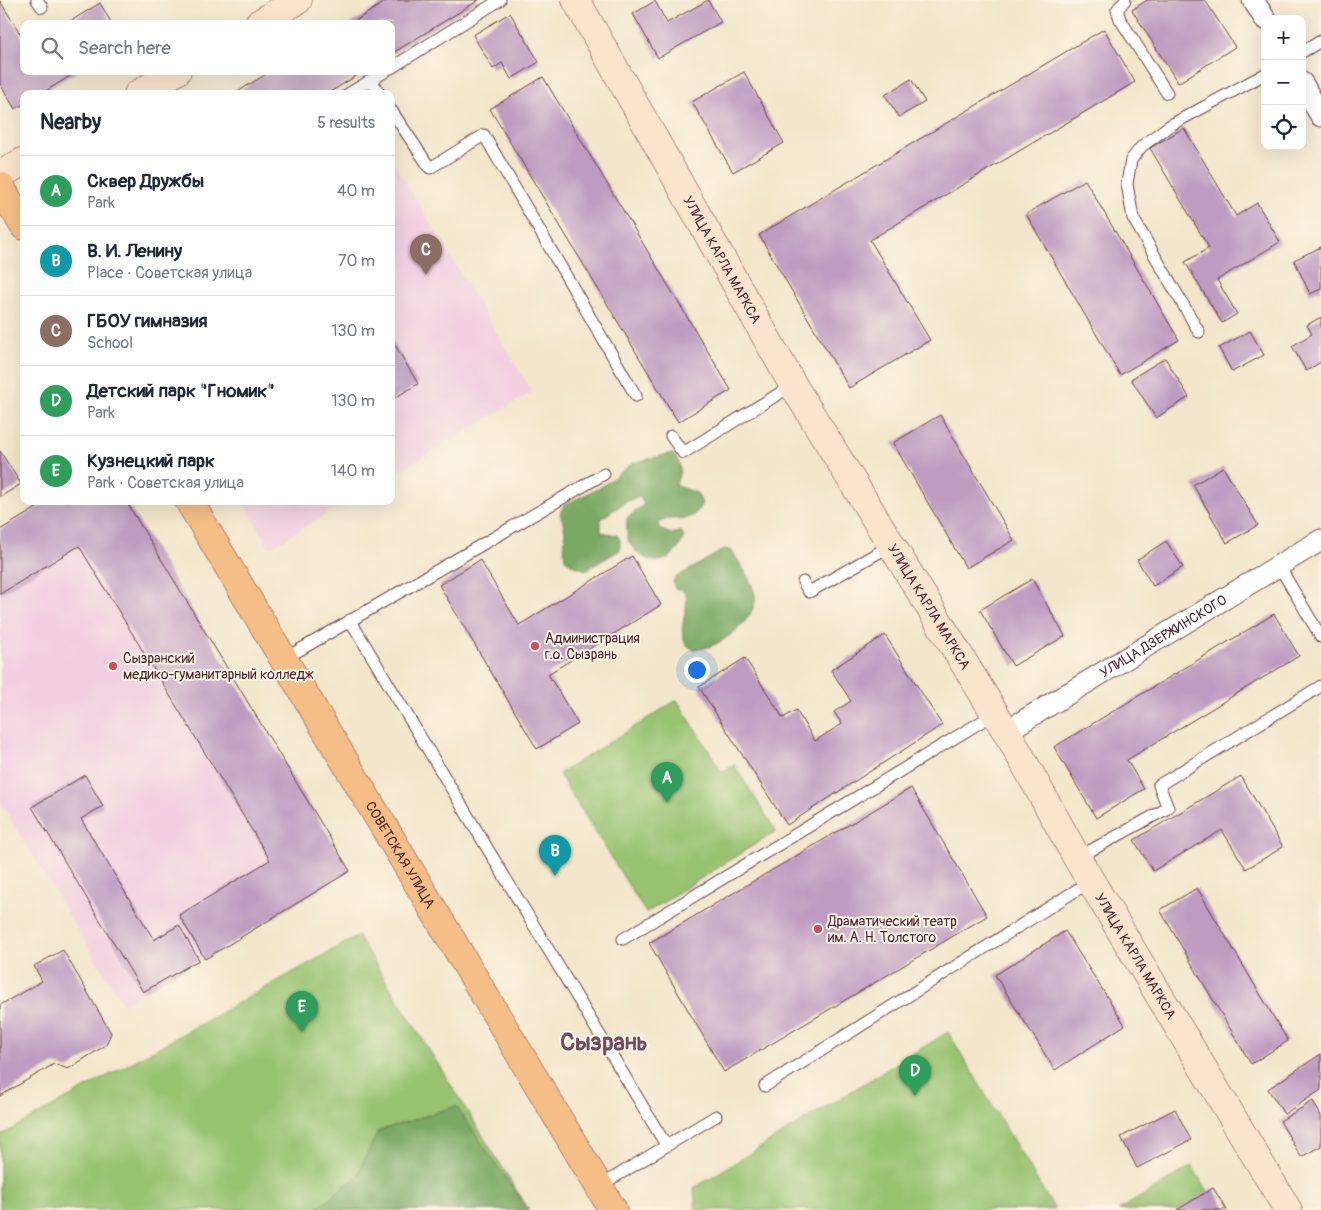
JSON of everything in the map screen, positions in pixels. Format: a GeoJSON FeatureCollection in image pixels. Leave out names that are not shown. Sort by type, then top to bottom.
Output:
{"type":"FeatureCollection","features":[{"type":"Feature","properties":{"kind":"main road"},"geometry":{"type":"LineString","coordinates":[[0,186],[20,219]]}},
{"type":"Feature","properties":{"kind":"main road","name":"СОВЕТСКАЯ УЛИЦА"},"geometry":{"type":"LineString","coordinates":[[191,505],[613,1210]]}},
{"type":"Feature","properties":{"kind":"street"},"geometry":{"type":"LineString","coordinates":[[265,20],[298,0]]}},
{"type":"Feature","properties":{"kind":"street","name":"УЛИЦА КАРЛА МАРКСА"},"geometry":{"type":"LineString","coordinates":[[576,0],[793,385],[1000,723],[1084,870],[1288,1210]]}},
{"type":"Feature","properties":{"kind":"street"},"geometry":{"type":"LineString","coordinates":[[1254,0],[1263,15]]}},
{"type":"Feature","properties":{"kind":"street"},"geometry":{"type":"LineString","coordinates":[[145,90],[170,75]]}},
{"type":"Feature","properties":{"kind":"street"},"geometry":{"type":"LineString","coordinates":[[1306,90],[1321,116]]}},
{"type":"Feature","properties":{"kind":"street"},"geometry":{"type":"LineString","coordinates":[[0,175],[20,163]]}},
{"type":"Feature","properties":{"kind":"street","name":"УЛИЦА ДЗЕРЖИНСКОГО"},"geometry":{"type":"LineString","coordinates":[[1000,723],[1279,566],[1321,540]]}},
{"type":"Feature","properties":{"kind":"lane"},"geometry":{"type":"LineString","coordinates":[[395,66],[500,0]]}},
{"type":"Feature","properties":{"kind":"lane"},"geometry":{"type":"LineString","coordinates":[[1125,0],[1117,10],[1120,19],[1167,93]]}},
{"type":"Feature","properties":{"kind":"lane"},"geometry":{"type":"LineString","coordinates":[[1306,50],[1321,41]]}},
{"type":"Feature","properties":{"kind":"lane"},"geometry":{"type":"LineString","coordinates":[[355,90],[379,75]]}},
{"type":"Feature","properties":{"kind":"lane"},"geometry":{"type":"LineString","coordinates":[[1199,332],[1133,218],[1127,184],[1130,160],[1142,146],[1169,126],[1261,76]]}},
{"type":"Feature","properties":{"kind":"lane"},"geometry":{"type":"LineString","coordinates":[[371,80],[377,90]]}},
{"type":"Feature","properties":{"kind":"lane"},"geometry":{"type":"LineString","coordinates":[[395,116],[430,168],[484,135],[636,396]]}},
{"type":"Feature","properties":{"kind":"lane"},"geometry":{"type":"LineString","coordinates":[[671,436],[683,453],[793,385]]}},
{"type":"Feature","properties":{"kind":"lane"},"geometry":{"type":"LineString","coordinates":[[284,659],[604,474]]}},
{"type":"Feature","properties":{"kind":"lane"},"geometry":{"type":"LineString","coordinates":[[803,582],[809,592],[890,546]]}},
{"type":"Feature","properties":{"kind":"lane"},"geometry":{"type":"LineString","coordinates":[[1279,566],[1321,637]]}},
{"type":"Feature","properties":{"kind":"lane"},"geometry":{"type":"LineString","coordinates":[[350,620],[666,1145]]}},
{"type":"Feature","properties":{"kind":"lane"},"geometry":{"type":"LineString","coordinates":[[765,1086],[1084,870],[1168,808],[1158,785],[1321,686]]}},
{"type":"Feature","properties":{"kind":"lane"},"geometry":{"type":"LineString","coordinates":[[623,939],[1000,723]]}},
{"type":"Feature","properties":{"kind":"lane"},"geometry":{"type":"LineString","coordinates":[[598,1187],[716,1116]]}},
{"type":"Feature","properties":{"kind":"shaded area"},"geometry":{"type":"Polygon","coordinates":[[[395,165],[532,392],[395,474],[395,165]]]}},
{"type":"Feature","properties":{"kind":"shaded area","name":"Сызранский медико-гуманитарный колледж"},"geometry":{"type":"Polygon","coordinates":[[[41,505],[128,505],[350,871],[123,1004],[0,802],[0,530],[41,505]]]}},
{"type":"Feature","properties":{"kind":"shaded area"},"geometry":{"type":"Polygon","coordinates":[[[244,505],[341,505],[270,548],[244,505]]]}},
{"type":"Feature","properties":{"kind":"green space"},"geometry":{"type":"Polygon","coordinates":[[[673,454],[679,465],[676,485],[697,493],[702,503],[698,511],[687,518],[664,520],[659,523],[659,529],[672,534],[681,531],[684,537],[673,554],[662,560],[649,560],[637,552],[630,543],[627,533],[627,518],[644,504],[640,497],[625,502],[601,519],[601,532],[617,535],[620,540],[620,550],[586,570],[572,565],[565,559],[565,532],[560,514],[564,505],[601,487],[633,463],[673,454]]]}},
{"type":"Feature","properties":{"kind":"green space"},"geometry":{"type":"Polygon","coordinates":[[[725,549],[732,551],[749,578],[755,595],[754,606],[747,618],[725,639],[712,646],[700,649],[690,647],[684,640],[682,630],[687,598],[682,589],[675,589],[673,581],[675,578],[725,549]]]}},
{"type":"Feature","properties":{"kind":"green space"},"geometry":{"type":"Polygon","coordinates":[[[677,700],[722,772],[734,765],[776,831],[646,913],[559,774],[677,700]]]}},
{"type":"Feature","properties":{"kind":"green space"},"geometry":{"type":"Polygon","coordinates":[[[358,936],[529,1210],[0,1210],[0,1136],[358,936]]]}},
{"type":"Feature","properties":{"kind":"green space"},"geometry":{"type":"Polygon","coordinates":[[[948,1032],[1055,1210],[696,1210],[694,1188],[948,1032]]]}},
{"type":"Feature","properties":{"kind":"green space"},"geometry":{"type":"Polygon","coordinates":[[[456,1106],[528,1210],[315,1210],[357,1176],[378,1131],[456,1106]]]}},
{"type":"Feature","properties":{"kind":"green space"},"geometry":{"type":"Polygon","coordinates":[[[1192,1166],[1219,1210],[1119,1210],[1192,1166]]]}},
{"type":"Feature","properties":{"kind":"building"},"geometry":{"type":"Polygon","coordinates":[[[388,0],[479,0],[395,52],[395,20],[356,20],[388,0]]]}},
{"type":"Feature","properties":{"kind":"building"},"geometry":{"type":"Polygon","coordinates":[[[708,0],[721,22],[658,58],[633,14],[655,1],[667,23],[708,0]]]}},
{"type":"Feature","properties":{"kind":"building"},"geometry":{"type":"Polygon","coordinates":[[[1147,0],[1205,0],[1235,47],[1178,83],[1132,10],[1147,0]]]}},
{"type":"Feature","properties":{"kind":"building"},"geometry":{"type":"Polygon","coordinates":[[[0,1],[20,34],[20,75],[72,75],[47,90],[20,90],[20,106],[15,109],[0,84],[0,1]]]}},
{"type":"Feature","properties":{"kind":"building"},"geometry":{"type":"Polygon","coordinates":[[[100,3],[110,20],[72,20],[100,3]]]}},
{"type":"Feature","properties":{"kind":"building"},"geometry":{"type":"Polygon","coordinates":[[[510,13],[539,62],[511,79],[502,63],[493,69],[473,35],[510,13]]]}},
{"type":"Feature","properties":{"kind":"building"},"geometry":{"type":"Polygon","coordinates":[[[1104,29],[1135,82],[870,240],[930,340],[849,388],[759,235],[1104,29]]]}},
{"type":"Feature","properties":{"kind":"building"},"geometry":{"type":"Polygon","coordinates":[[[744,72],[784,143],[733,172],[692,102],[744,72]]]}},
{"type":"Feature","properties":{"kind":"building"},"geometry":{"type":"Polygon","coordinates":[[[265,75],[358,75],[333,90],[240,90],[265,75]]]}},
{"type":"Feature","properties":{"kind":"building"},"geometry":{"type":"Polygon","coordinates":[[[543,77],[731,390],[678,422],[490,109],[543,77]]]}},
{"type":"Feature","properties":{"kind":"building"},"geometry":{"type":"Polygon","coordinates":[[[911,79],[925,102],[899,117],[885,95],[911,79]]]}},
{"type":"Feature","properties":{"kind":"building"},"geometry":{"type":"Polygon","coordinates":[[[1184,128],[1236,216],[1257,203],[1280,242],[1217,280],[1237,314],[1222,323],[1185,262],[1209,248],[1150,148],[1184,128]]]}},
{"type":"Feature","properties":{"kind":"building"},"geometry":{"type":"Polygon","coordinates":[[[1085,180],[1179,340],[1120,375],[1026,214],[1085,180]]]}},
{"type":"Feature","properties":{"kind":"building"},"geometry":{"type":"Polygon","coordinates":[[[1321,247],[1321,289],[1310,294],[1294,260],[1321,247]]]}},
{"type":"Feature","properties":{"kind":"building"},"geometry":{"type":"Polygon","coordinates":[[[1321,317],[1321,362],[1306,371],[1292,346],[1312,334],[1307,325],[1321,317]]]}},
{"type":"Feature","properties":{"kind":"building"},"geometry":{"type":"Polygon","coordinates":[[[1250,331],[1264,355],[1232,372],[1219,348],[1250,331]]]}},
{"type":"Feature","properties":{"kind":"building"},"geometry":{"type":"Polygon","coordinates":[[[395,345],[418,384],[395,398],[395,345]]]}},
{"type":"Feature","properties":{"kind":"building"},"geometry":{"type":"Polygon","coordinates":[[[1165,358],[1189,397],[1156,418],[1131,379],[1165,358]]]}},
{"type":"Feature","properties":{"kind":"building"},"geometry":{"type":"Polygon","coordinates":[[[940,415],[1014,540],[966,568],[893,443],[940,415]]]}},
{"type":"Feature","properties":{"kind":"building"},"geometry":{"type":"Polygon","coordinates":[[[0,451],[20,485],[0,497],[0,451]]]}},
{"type":"Feature","properties":{"kind":"building"},"geometry":{"type":"Polygon","coordinates":[[[1223,467],[1258,525],[1227,543],[1193,485],[1223,467]]]}},
{"type":"Feature","properties":{"kind":"building"},"geometry":{"type":"Polygon","coordinates":[[[41,505],[128,505],[350,871],[205,959],[179,915],[270,860],[79,546],[0,594],[0,530],[41,505]]]}},
{"type":"Feature","properties":{"kind":"building"},"geometry":{"type":"Polygon","coordinates":[[[1166,541],[1183,567],[1153,586],[1137,560],[1166,541]]]}},
{"type":"Feature","properties":{"kind":"building","name":"Администрация г.о. Сызрань"},"geometry":{"type":"Polygon","coordinates":[[[632,556],[661,605],[548,674],[578,724],[537,749],[439,585],[480,560],[519,625],[632,556]]]}},
{"type":"Feature","properties":{"kind":"building"},"geometry":{"type":"Polygon","coordinates":[[[1032,579],[1065,636],[1013,666],[980,610],[1032,579]]]}},
{"type":"Feature","properties":{"kind":"building"},"geometry":{"type":"Polygon","coordinates":[[[1274,614],[1299,656],[1127,760],[1144,789],[1096,818],[1054,747],[1274,614]]]}},
{"type":"Feature","properties":{"kind":"building"},"geometry":{"type":"Polygon","coordinates":[[[885,635],[942,725],[787,825],[699,687],[745,658],[783,718],[796,710],[815,741],[842,724],[834,712],[851,701],[831,670],[885,635]]]}},
{"type":"Feature","properties":{"kind":"building"},"geometry":{"type":"Polygon","coordinates":[[[85,775],[103,806],[81,819],[154,940],[179,925],[199,960],[143,992],[32,807],[85,775]]]}},
{"type":"Feature","properties":{"kind":"building"},"geometry":{"type":"Polygon","coordinates":[[[1241,776],[1283,847],[1246,869],[1222,830],[1153,871],[1134,840],[1241,776]]]}},
{"type":"Feature","properties":{"kind":"building","name":"Драматический театр им. А. Н. Толстого"},"geometry":{"type":"Polygon","coordinates":[[[911,788],[987,916],[724,1072],[649,943],[911,788]]]}},
{"type":"Feature","properties":{"kind":"building"},"geometry":{"type":"Polygon","coordinates":[[[1197,888],[1288,1041],[1251,1064],[1160,910],[1197,888]]]}},
{"type":"Feature","properties":{"kind":"building"},"geometry":{"type":"Polygon","coordinates":[[[1065,931],[1125,1025],[1055,1070],[995,975],[1065,931]]]}},
{"type":"Feature","properties":{"kind":"building"},"geometry":{"type":"Polygon","coordinates":[[[63,950],[111,1033],[106,1045],[68,1069],[54,1064],[0,1096],[0,1005],[42,981],[34,966],[63,950]]]}},
{"type":"Feature","properties":{"kind":"building"},"geometry":{"type":"Polygon","coordinates":[[[1321,1054],[1321,1090],[1284,1114],[1268,1089],[1321,1054]]]}},
{"type":"Feature","properties":{"kind":"building"},"geometry":{"type":"Polygon","coordinates":[[[1313,1101],[1321,1116],[1321,1146],[1301,1157],[1280,1121],[1313,1101]]]}},
{"type":"Feature","properties":{"kind":"building"},"geometry":{"type":"Polygon","coordinates":[[[1175,1109],[1191,1140],[1137,1168],[1121,1137],[1175,1109]]]}},
{"type":"Feature","properties":{"kind":"building"},"geometry":{"type":"Polygon","coordinates":[[[1213,1188],[1227,1210],[1177,1210],[1213,1188]]]}},
{"type":"Feature","properties":{"kind":"place","name":"ГБОУ гимназия"},"geometry":{"type":"Point","coordinates":[426,275]}},
{"type":"Feature","properties":{"kind":"place","name":"Администрация г.о. Сызрань"},"geometry":{"type":"Point","coordinates":[535,646]}},
{"type":"Feature","properties":{"kind":"place","name":"Сызранский медико-гуманитарный колледж"},"geometry":{"type":"Point","coordinates":[113,666]}},
{"type":"Feature","properties":{"kind":"place","name":"Сквер Дружбы"},"geometry":{"type":"Point","coordinates":[667,803]}},
{"type":"Feature","properties":{"kind":"place","name":"В. И. Ленину"},"geometry":{"type":"Point","coordinates":[555,876]}},
{"type":"Feature","properties":{"kind":"place","name":"Драматический театр им. А. Н. Толстого"},"geometry":{"type":"Point","coordinates":[818,929]}},
{"type":"Feature","properties":{"kind":"place","name":"Кузнецкий парк"},"geometry":{"type":"Point","coordinates":[302,1032]}},
{"type":"Feature","properties":{"kind":"place","name":"Детский парк \"Гномик\""},"geometry":{"type":"Point","coordinates":[915,1096]}},
{"type":"Feature","properties":{"kind":"district","name":"Сызрань"},"geometry":{"type":"Point","coordinates":[604,1042]}}]}
